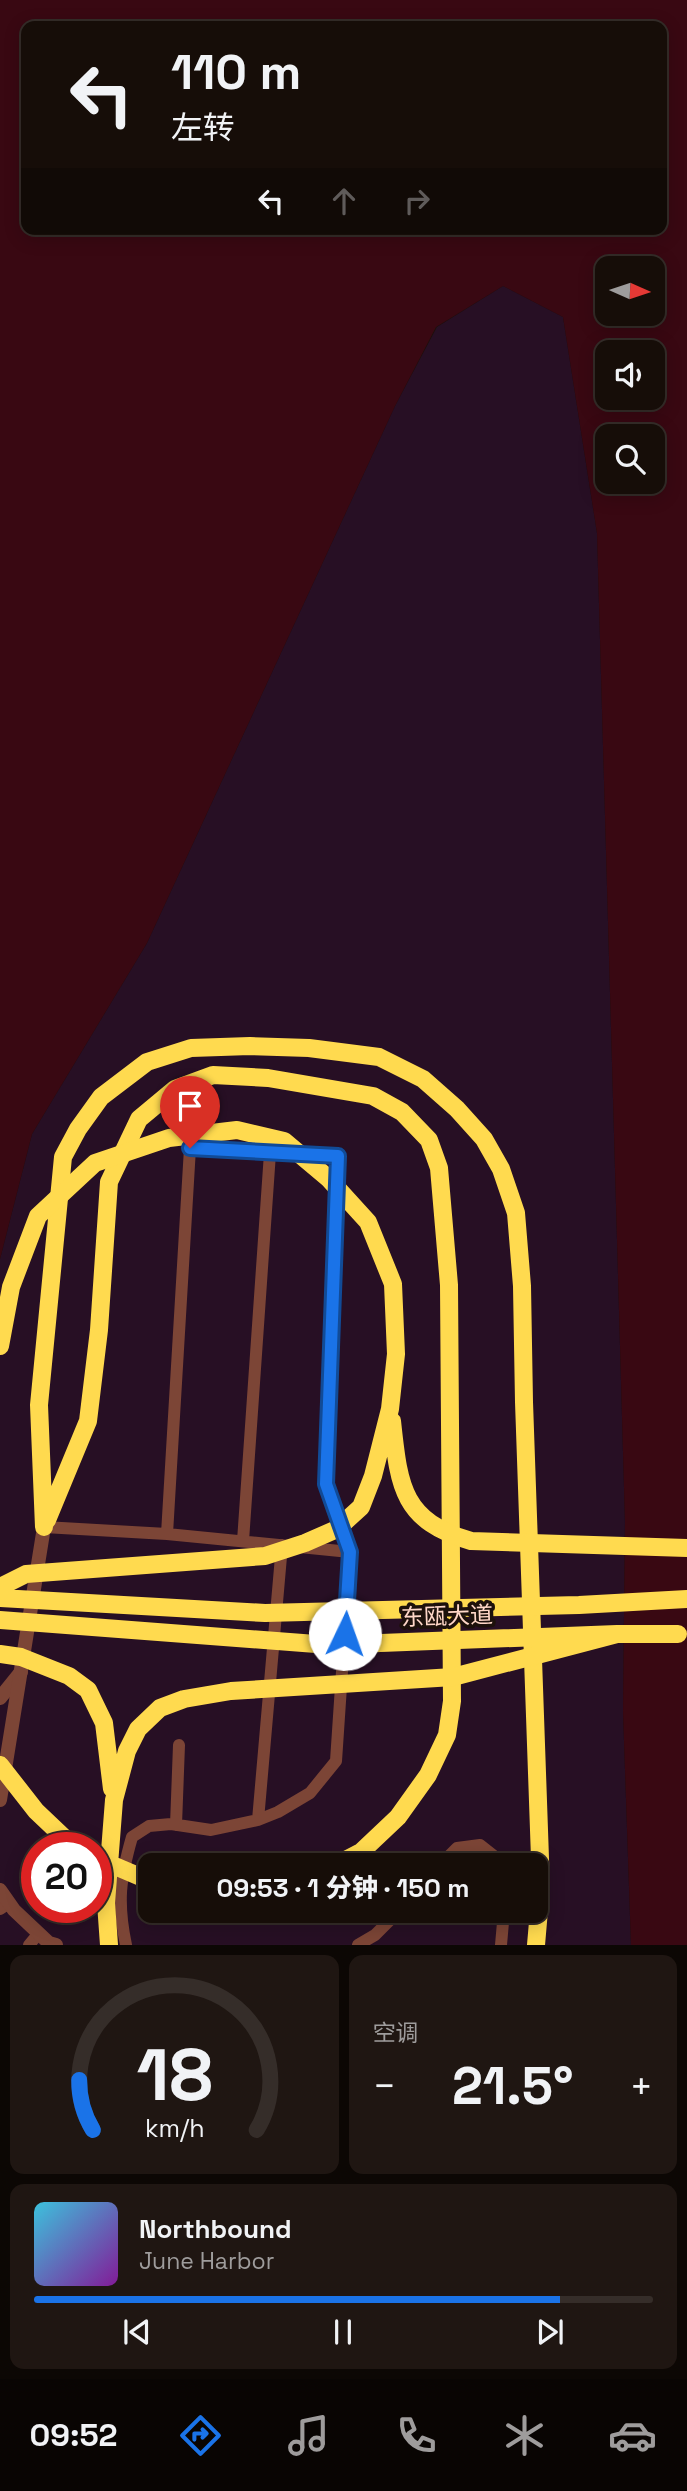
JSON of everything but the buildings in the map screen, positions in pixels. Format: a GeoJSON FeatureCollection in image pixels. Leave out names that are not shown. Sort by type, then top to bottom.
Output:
{"type":"FeatureCollection","features":[{"type":"Feature","properties":{"kind":"main road"},"geometry":{"type":"LineString","coordinates":[[44,1527],[39,1405],[63,1157],[78,1129],[101,1097],[147,1062],[191,1048],[309,1048],[379,1057],[424,1079],[457,1109],[484,1139],[500,1169],[516,1213],[522,1286],[541,1887],[536,1945]]}},
{"type":"Feature","properties":{"kind":"main road"},"geometry":{"type":"LineString","coordinates":[[44,1527],[88,1420],[99,1330],[109,1182],[139,1119],[175,1089],[214,1075],[268,1078],[373,1096],[401,1112],[429,1140],[439,1168],[442,1201],[449,1285],[452,1701],[447,1735],[428,1775],[398,1817],[359,1853]]}},
{"type":"Feature","properties":{"kind":"main road"},"geometry":{"type":"LineString","coordinates":[[0,1346],[11,1287],[38,1216],[96,1163],[169,1139],[237,1130],[284,1141],[328,1178],[368,1222],[393,1284],[396,1354],[390,1409],[373,1476],[361,1507],[337,1529],[265,1556],[26,1574],[0,1587]]}},
{"type":"Feature","properties":{"kind":"main road"},"geometry":{"type":"LineString","coordinates":[[390,1409],[397,1465],[405,1495],[417,1514],[454,1536],[471,1541],[687,1548]]}},
{"type":"Feature","properties":{"kind":"main road","name":"东瓯大道"},"geometry":{"type":"LineString","coordinates":[[0,1598],[265,1613],[579,1605],[687,1599]]}},
{"type":"Feature","properties":{"kind":"main road","name":"东瓯大道"},"geometry":{"type":"LineString","coordinates":[[0,1620],[329,1645],[617,1633],[687,1633]]}},
{"type":"Feature","properties":{"kind":"main road"},"geometry":{"type":"LineString","coordinates":[[108,1945],[106,1903],[114,1800],[127,1751],[138,1730],[160,1709],[184,1699],[231,1691],[453,1678],[617,1633]]}},
{"type":"Feature","properties":{"kind":"main road"},"geometry":{"type":"LineString","coordinates":[[0,1654],[21,1657],[69,1676],[88,1690],[104,1724],[114,1800]]}},
{"type":"Feature","properties":{"kind":"main road"},"geometry":{"type":"LineString","coordinates":[[0,1765],[36,1811],[58,1832]]}},
{"type":"Feature","properties":{"kind":"main road"},"geometry":{"type":"LineString","coordinates":[[112,1865],[138,1876]]}},
{"type":"Feature","properties":{"kind":"street"},"geometry":{"type":"LineString","coordinates":[[0,1800],[44,1527]]}},
{"type":"Feature","properties":{"kind":"street"},"geometry":{"type":"LineString","coordinates":[[0,1698],[21,1672]]}},
{"type":"Feature","properties":{"kind":"street"},"geometry":{"type":"LineString","coordinates":[[0,1890],[5,1906],[56,1945]]}},
{"type":"Feature","properties":{"kind":"lane"},"geometry":{"type":"LineString","coordinates":[[126,1945],[120,1918],[121,1876],[132,1837],[149,1826],[176,1825],[211,1830],[258,1820],[278,1812],[310,1793],[335,1761],[350,1552],[326,1484],[338,1156],[190,1148],[167,1534]]}},
{"type":"Feature","properties":{"kind":"lane"},"geometry":{"type":"LineString","coordinates":[[243,1541],[270,1153]]}},
{"type":"Feature","properties":{"kind":"lane"},"geometry":{"type":"LineString","coordinates":[[44,1527],[167,1534],[350,1552]]}},
{"type":"Feature","properties":{"kind":"lane"},"geometry":{"type":"LineString","coordinates":[[258,1820],[282,1545]]}},
{"type":"Feature","properties":{"kind":"lane"},"geometry":{"type":"LineString","coordinates":[[176,1825],[179,1745]]}},
{"type":"Feature","properties":{"kind":"lane"},"geometry":{"type":"LineString","coordinates":[[452,1853],[457,1848],[480,1845],[490,1853]]}},
{"type":"Feature","properties":{"kind":"lane"},"geometry":{"type":"LineString","coordinates":[[358,1945],[375,1935],[387,1923]]}},
{"type":"Feature","properties":{"kind":"lane"},"geometry":{"type":"LineString","coordinates":[[501,1945],[503,1923]]}},
{"type":"Feature","properties":{"kind":"lane"},"geometry":{"type":"LineString","coordinates":[[29,1945],[39,1933]]}},
{"type":"Feature","properties":{"kind":"shaded area"},"geometry":{"type":"Polygon","coordinates":[[[0,0],[687,0],[687,1945],[631,1945],[623,1711],[625,1522],[597,533],[563,317],[503,286],[436,327],[395,406],[147,943],[32,1134],[0,1259],[0,0]]]}},
{"type":"Feature","properties":{"kind":"shaded area"},"geometry":{"type":"Polygon","coordinates":[[[503,286],[563,317],[597,533],[625,1522],[623,1711],[631,1945],[0,1945],[0,1259],[32,1134],[147,943],[395,406],[437,327],[503,286]]]}},
{"type":"Feature","properties":{"kind":"route"},"geometry":{"type":"LineString","coordinates":[[190,1148],[338,1156],[326,1484],[350,1552],[345,1634]]}}]}
